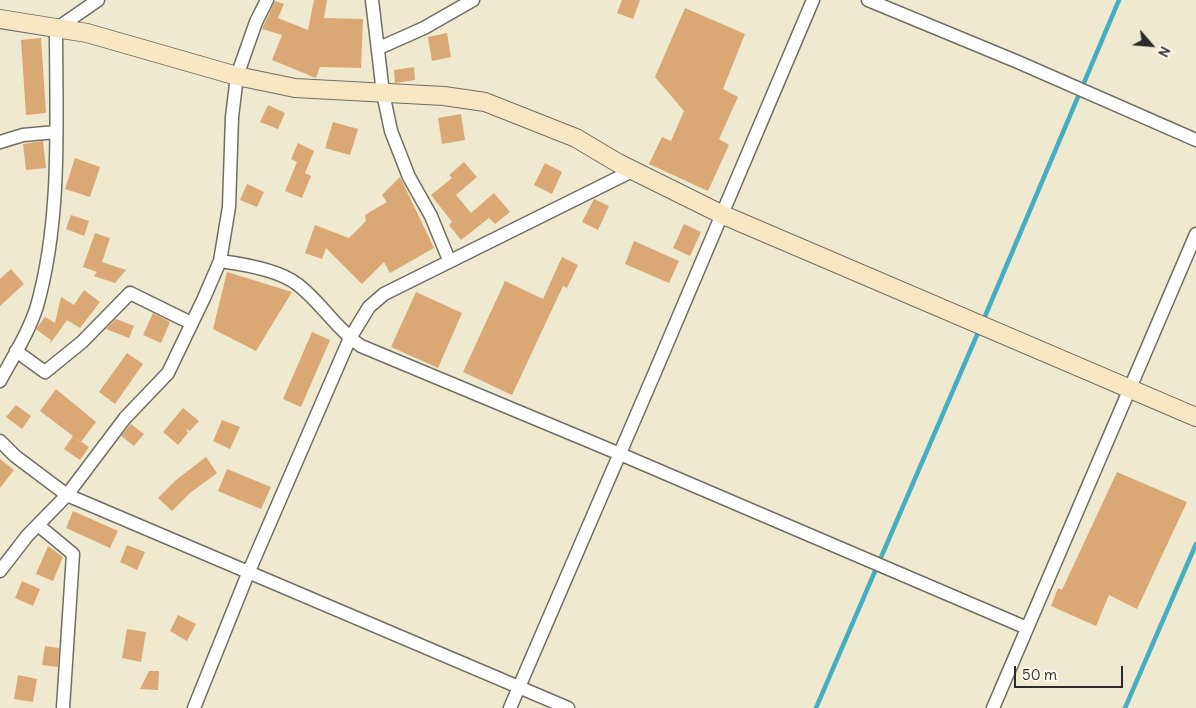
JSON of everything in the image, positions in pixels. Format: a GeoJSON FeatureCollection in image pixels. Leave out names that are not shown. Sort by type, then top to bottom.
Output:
{"type":"FeatureCollection","features":[{"type":"Feature","properties":{"kind":"street"},"geometry":{"type":"LineString","coordinates":[[0,571],[38,525],[67,495],[126,418],[168,373],[220,261],[229,207],[232,117],[237,76],[256,22],[267,0]]}},
{"type":"Feature","properties":{"kind":"street"},"geometry":{"type":"LineString","coordinates":[[372,0],[383,93],[391,131],[409,177],[431,216],[449,260]]}},
{"type":"Feature","properties":{"kind":"street"},"geometry":{"type":"LineString","coordinates":[[379,48],[424,28],[473,0]]}},
{"type":"Feature","properties":{"kind":"street"},"geometry":{"type":"LineString","coordinates":[[510,708],[813,0]]}},
{"type":"Feature","properties":{"kind":"street"},"geometry":{"type":"LineString","coordinates":[[868,0],[1196,140]]}},
{"type":"Feature","properties":{"kind":"street"},"geometry":{"type":"LineString","coordinates":[[56,28],[93,2]]}},
{"type":"Feature","properties":{"kind":"street"},"geometry":{"type":"LineString","coordinates":[[0,19],[41,24],[96,36],[237,76],[295,88],[444,96],[485,102],[576,138],[721,214],[1196,417]]}},
{"type":"Feature","properties":{"kind":"street"},"geometry":{"type":"LineString","coordinates":[[0,381],[37,307],[48,256],[56,132],[56,28]]}},
{"type":"Feature","properties":{"kind":"street"},"geometry":{"type":"LineString","coordinates":[[0,142],[23,135],[56,132]]}},
{"type":"Feature","properties":{"kind":"street"},"geometry":{"type":"LineString","coordinates":[[194,708],[249,572],[350,338],[369,307],[384,294],[449,260],[634,170]]}},
{"type":"Feature","properties":{"kind":"street"},"geometry":{"type":"LineString","coordinates":[[993,708],[1196,234]]}},
{"type":"Feature","properties":{"kind":"street"},"geometry":{"type":"LineString","coordinates":[[220,261],[255,266],[296,283],[350,338],[361,346],[620,454],[1027,628]]}},
{"type":"Feature","properties":{"kind":"street"},"geometry":{"type":"LineString","coordinates":[[16,351],[46,372],[82,342],[130,293],[191,323]]}},
{"type":"Feature","properties":{"kind":"street"},"geometry":{"type":"LineString","coordinates":[[0,441],[15,456],[67,495],[568,708]]}},
{"type":"Feature","properties":{"kind":"street"},"geometry":{"type":"LineString","coordinates":[[38,525],[73,554],[63,708]]}},
{"type":"Feature","properties":{"kind":"building"},"geometry":{"type":"Polygon","coordinates":[[[314,0],[327,0],[324,18],[363,19],[361,68],[320,67],[316,78],[272,60],[282,35],[262,29],[275,1],[284,4],[278,18],[308,30],[314,0]]]}},
{"type":"Feature","properties":{"kind":"building"},"geometry":{"type":"Polygon","coordinates":[[[622,0],[640,0],[633,19],[617,13],[622,0]]]}},
{"type":"Feature","properties":{"kind":"building"},"geometry":{"type":"Polygon","coordinates":[[[685,8],[745,34],[723,89],[738,97],[719,139],[729,145],[708,191],[649,164],[662,137],[671,141],[684,111],[655,77],[685,8]]]}},
{"type":"Feature","properties":{"kind":"building"},"geometry":{"type":"Polygon","coordinates":[[[447,33],[451,57],[432,61],[428,37],[447,33]]]}},
{"type":"Feature","properties":{"kind":"building"},"geometry":{"type":"Polygon","coordinates":[[[41,38],[46,113],[26,115],[21,40],[41,38]]]}},
{"type":"Feature","properties":{"kind":"building"},"geometry":{"type":"Polygon","coordinates":[[[414,67],[415,80],[395,83],[394,70],[414,67]]]}},
{"type":"Feature","properties":{"kind":"building"},"geometry":{"type":"Polygon","coordinates":[[[268,105],[285,113],[278,129],[260,122],[268,105]]]}},
{"type":"Feature","properties":{"kind":"building"},"geometry":{"type":"Polygon","coordinates":[[[461,114],[465,140],[442,144],[438,118],[461,114]]]}},
{"type":"Feature","properties":{"kind":"building"},"geometry":{"type":"Polygon","coordinates":[[[333,122],[358,129],[350,155],[325,148],[333,122]]]}},
{"type":"Feature","properties":{"kind":"building"},"geometry":{"type":"Polygon","coordinates":[[[43,141],[46,168],[26,170],[23,144],[43,141]]]}},
{"type":"Feature","properties":{"kind":"building"},"geometry":{"type":"Polygon","coordinates":[[[298,143],[314,151],[305,173],[311,176],[302,198],[285,191],[297,162],[291,159],[298,143]]]}},
{"type":"Feature","properties":{"kind":"building"},"geometry":{"type":"Polygon","coordinates":[[[75,158],[100,167],[90,197],[65,189],[75,158]]]}},
{"type":"Feature","properties":{"kind":"building"},"geometry":{"type":"Polygon","coordinates":[[[464,162],[477,177],[456,195],[471,213],[494,193],[510,212],[495,224],[489,218],[461,240],[449,225],[452,222],[431,195],[452,178],[449,175],[464,162]]]}},
{"type":"Feature","properties":{"kind":"building"},"geometry":{"type":"Polygon","coordinates":[[[545,163],[562,172],[552,194],[534,185],[545,163]]]}},
{"type":"Feature","properties":{"kind":"building"},"geometry":{"type":"Polygon","coordinates":[[[400,177],[434,248],[390,273],[384,262],[362,284],[326,248],[322,259],[305,253],[315,225],[349,238],[366,221],[365,215],[387,202],[382,195],[400,177]]]}},
{"type":"Feature","properties":{"kind":"building"},"geometry":{"type":"Polygon","coordinates":[[[247,184],[264,192],[257,207],[240,200],[247,184]]]}},
{"type":"Feature","properties":{"kind":"building"},"geometry":{"type":"Polygon","coordinates":[[[594,199],[609,206],[598,230],[582,222],[594,199]]]}},
{"type":"Feature","properties":{"kind":"building"},"geometry":{"type":"Polygon","coordinates":[[[71,215],[89,221],[84,236],[66,229],[71,215]]]}},
{"type":"Feature","properties":{"kind":"building"},"geometry":{"type":"Polygon","coordinates":[[[684,224],[701,232],[690,256],[673,248],[684,224]]]}},
{"type":"Feature","properties":{"kind":"building"},"geometry":{"type":"Polygon","coordinates":[[[95,233],[110,238],[102,262],[126,270],[115,283],[94,276],[97,272],[83,267],[95,233]]]}},
{"type":"Feature","properties":{"kind":"building"},"geometry":{"type":"Polygon","coordinates":[[[634,241],[679,261],[669,283],[625,264],[634,241]]]}},
{"type":"Feature","properties":{"kind":"building"},"geometry":{"type":"Polygon","coordinates":[[[562,257],[578,265],[567,288],[563,286],[512,395],[463,372],[505,281],[543,299],[562,257]]]}},
{"type":"Feature","properties":{"kind":"building"},"geometry":{"type":"Polygon","coordinates":[[[11,269],[24,284],[0,306],[0,279],[11,269]]]}},
{"type":"Feature","properties":{"kind":"building"},"geometry":{"type":"Polygon","coordinates":[[[227,272],[292,292],[256,351],[213,329],[227,272]]]}},
{"type":"Feature","properties":{"kind":"building"},"geometry":{"type":"Polygon","coordinates":[[[84,290],[100,302],[80,328],[67,320],[50,344],[51,340],[37,330],[37,328],[45,317],[55,323],[61,297],[74,305],[84,290]]]}},
{"type":"Feature","properties":{"kind":"building"},"geometry":{"type":"Polygon","coordinates":[[[416,292],[462,313],[438,368],[391,347],[416,292]]]}},
{"type":"Feature","properties":{"kind":"building"},"geometry":{"type":"Polygon","coordinates":[[[153,313],[170,322],[161,343],[143,335],[153,313]]]}},
{"type":"Feature","properties":{"kind":"building"},"geometry":{"type":"Polygon","coordinates":[[[116,319],[134,326],[129,338],[106,329],[116,319]]]}},
{"type":"Feature","properties":{"kind":"building"},"geometry":{"type":"Polygon","coordinates":[[[312,332],[330,340],[301,407],[283,399],[312,332]]]}},
{"type":"Feature","properties":{"kind":"building"},"geometry":{"type":"Polygon","coordinates":[[[127,353],[143,364],[115,404],[99,392],[127,353]]]}},
{"type":"Feature","properties":{"kind":"building"},"geometry":{"type":"Polygon","coordinates":[[[56,389],[96,422],[81,442],[40,411],[56,389]]]}},
{"type":"Feature","properties":{"kind":"building"},"geometry":{"type":"Polygon","coordinates":[[[16,405],[31,416],[22,429],[6,417],[16,405]]]}},
{"type":"Feature","properties":{"kind":"building"},"geometry":{"type":"Polygon","coordinates":[[[183,408],[199,421],[190,431],[186,429],[188,433],[178,445],[163,432],[183,408]]]}},
{"type":"Feature","properties":{"kind":"building"},"geometry":{"type":"Polygon","coordinates":[[[222,420],[240,427],[230,449],[213,441],[222,420]]]}},
{"type":"Feature","properties":{"kind":"building"},"geometry":{"type":"Polygon","coordinates":[[[131,424],[144,434],[134,446],[121,436],[131,424]]]}},
{"type":"Feature","properties":{"kind":"building"},"geometry":{"type":"Polygon","coordinates":[[[73,436],[89,447],[80,460],[64,449],[73,436]]]}},
{"type":"Feature","properties":{"kind":"building"},"geometry":{"type":"Polygon","coordinates":[[[206,457],[217,473],[190,493],[172,511],[158,498],[176,480],[206,457]]]}},
{"type":"Feature","properties":{"kind":"building"},"geometry":{"type":"Polygon","coordinates":[[[0,459],[14,470],[0,488],[0,459]]]}},
{"type":"Feature","properties":{"kind":"building"},"geometry":{"type":"Polygon","coordinates":[[[227,469],[271,487],[261,509],[218,491],[227,469]]]}},
{"type":"Feature","properties":{"kind":"building"},"geometry":{"type":"Polygon","coordinates":[[[1117,472],[1187,502],[1137,609],[1109,595],[1096,626],[1051,606],[1058,588],[1062,590],[1117,472]]]}},
{"type":"Feature","properties":{"kind":"building"},"geometry":{"type":"Polygon","coordinates":[[[73,511],[118,531],[110,548],[66,528],[73,511]]]}},
{"type":"Feature","properties":{"kind":"building"},"geometry":{"type":"Polygon","coordinates":[[[127,545],[145,552],[137,570],[120,562],[127,545]]]}},
{"type":"Feature","properties":{"kind":"building"},"geometry":{"type":"Polygon","coordinates":[[[48,546],[63,557],[53,581],[36,574],[48,546]]]}},
{"type":"Feature","properties":{"kind":"building"},"geometry":{"type":"Polygon","coordinates":[[[22,581],[40,589],[33,606],[15,598],[22,581]]]}},
{"type":"Feature","properties":{"kind":"building"},"geometry":{"type":"Polygon","coordinates":[[[178,615],[196,624],[187,641],[170,631],[178,615]]]}},
{"type":"Feature","properties":{"kind":"building"},"geometry":{"type":"Polygon","coordinates":[[[127,629],[146,632],[141,662],[122,658],[127,629]]]}},
{"type":"Feature","properties":{"kind":"building"},"geometry":{"type":"Polygon","coordinates":[[[45,646],[59,648],[58,667],[42,665],[45,646]]]}},
{"type":"Feature","properties":{"kind":"building"},"geometry":{"type":"Polygon","coordinates":[[[149,671],[159,671],[158,690],[140,689],[149,671]]]}},
{"type":"Feature","properties":{"kind":"building"},"geometry":{"type":"Polygon","coordinates":[[[18,675],[37,679],[33,702],[14,699],[18,675]]]}},
{"type":"Feature","properties":{"kind":"waterway"},"geometry":{"type":"LineString","coordinates":[[983,321],[1119,0]]}},
{"type":"Feature","properties":{"kind":"waterway"},"geometry":{"type":"LineString","coordinates":[[816,708],[980,328]]}},
{"type":"Feature","properties":{"kind":"waterway"},"geometry":{"type":"LineString","coordinates":[[1125,708],[1196,544]]}}]}
